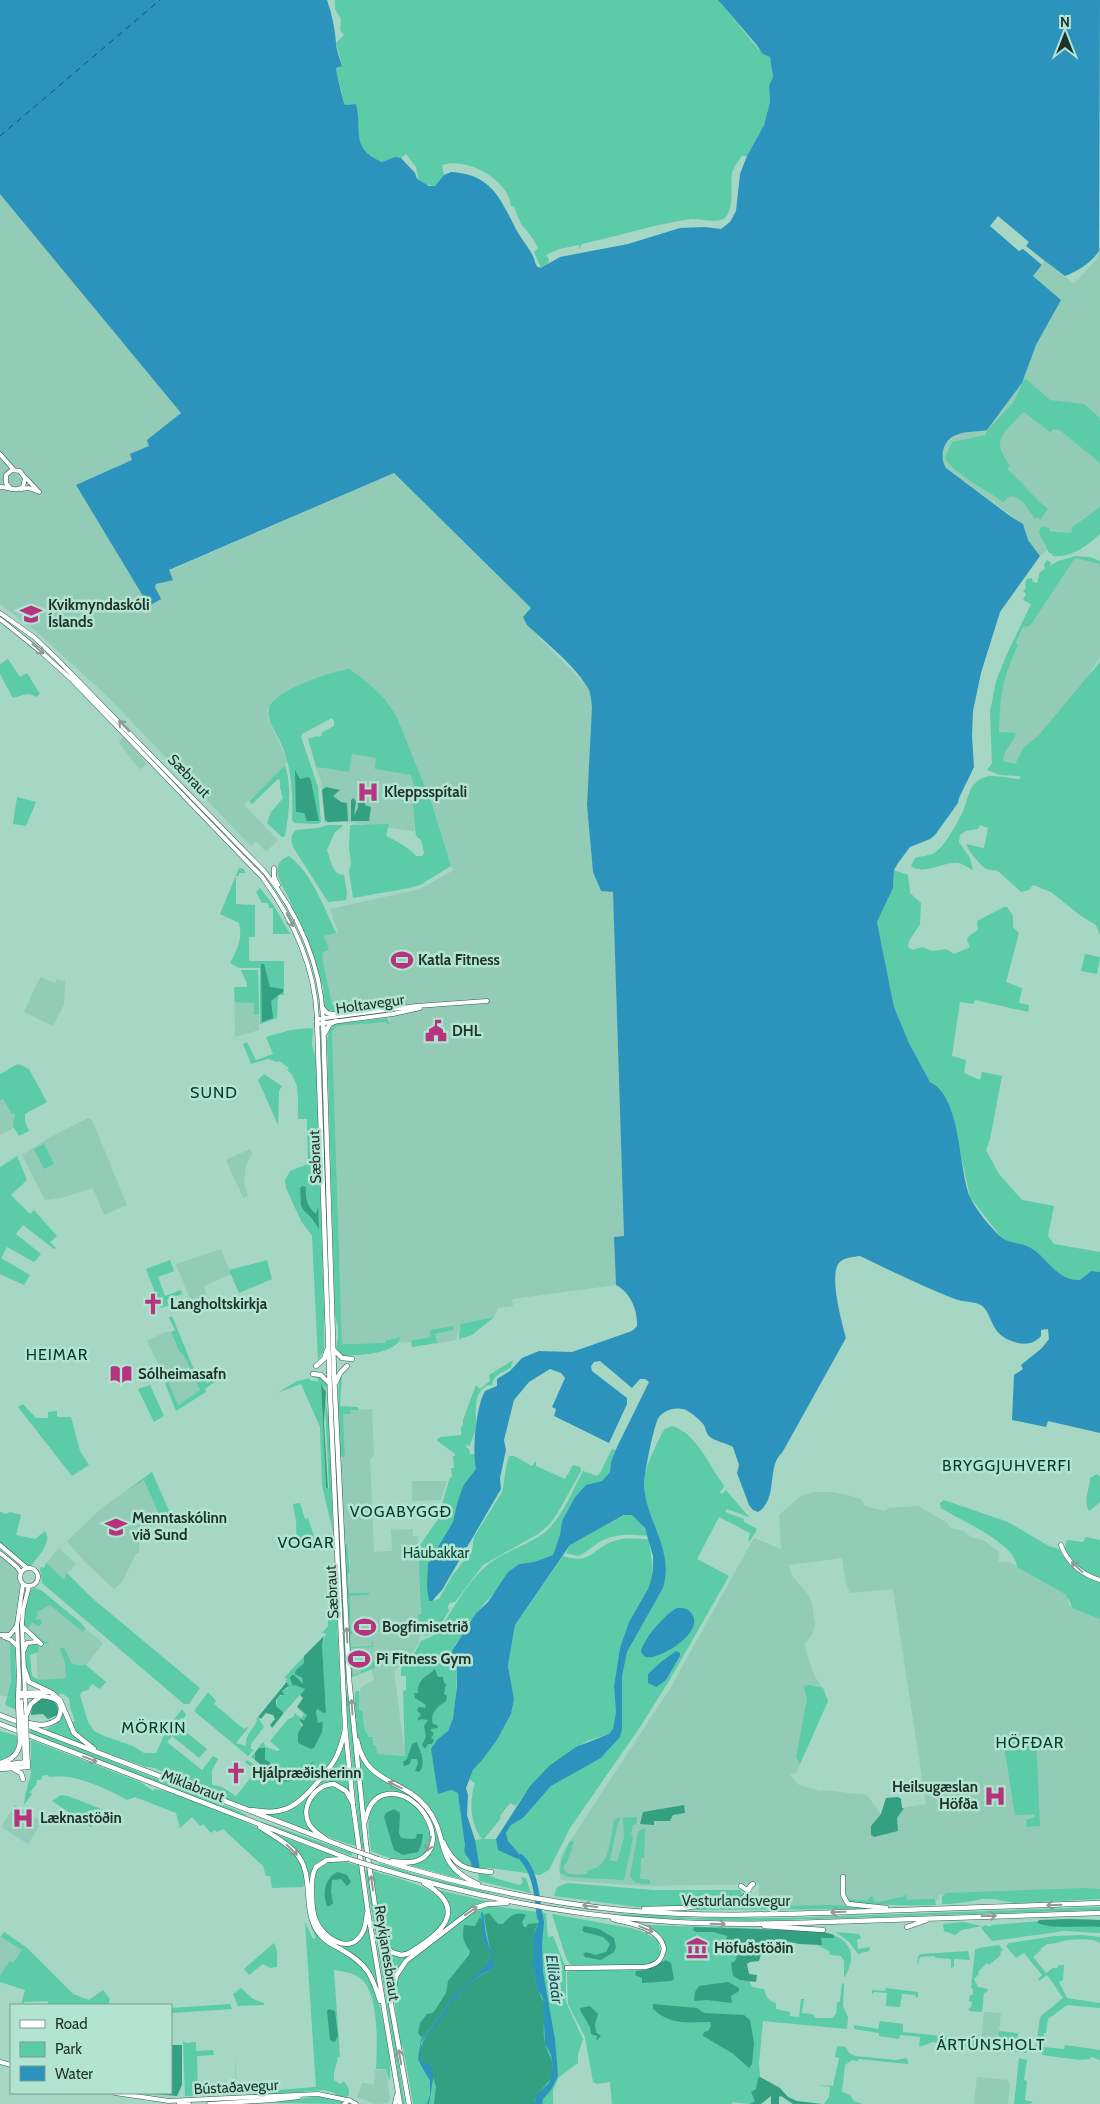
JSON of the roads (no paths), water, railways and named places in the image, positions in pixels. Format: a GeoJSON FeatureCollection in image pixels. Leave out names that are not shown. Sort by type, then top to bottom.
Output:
{"type":"FeatureCollection","features":[{"type":"Feature","properties":{"kind":"highway","name":"Sæbraut"},"geometry":{"type":"LineString","coordinates":[[323,1020],[342,1559],[353,1730],[364,1825]]}},
{"type":"Feature","properties":{"kind":"highway","name":"Sæbraut"},"geometry":{"type":"LineString","coordinates":[[317,1021],[329,1384],[346,1726],[353,1805]]}},
{"type":"Feature","properties":{"kind":"highway"},"geometry":{"type":"LineString","coordinates":[[324,1042],[326,1029],[336,1021]]}},
{"type":"Feature","properties":{"kind":"highway"},"geometry":{"type":"LineString","coordinates":[[316,1366],[324,1358],[328,1344]]}},
{"type":"Feature","properties":{"kind":"highway"},"geometry":{"type":"LineString","coordinates":[[334,1348],[342,1358],[352,1359]]}},
{"type":"Feature","properties":{"kind":"highway"},"geometry":{"type":"LineString","coordinates":[[335,1388],[338,1375],[347,1366]]}},
{"type":"Feature","properties":{"kind":"highway"},"geometry":{"type":"LineString","coordinates":[[313,1374],[322,1375],[329,1384]]}},
{"type":"Feature","properties":{"kind":"highway"},"geometry":{"type":"LineString","coordinates":[[24,1668],[30,1682],[52,1693],[63,1704],[74,1732],[102,1754]]}},
{"type":"Feature","properties":{"kind":"highway"},"geometry":{"type":"LineString","coordinates":[[19,1677],[26,1716]]}},
{"type":"Feature","properties":{"kind":"highway"},"geometry":{"type":"LineString","coordinates":[[23,1699],[52,1693]]}},
{"type":"Feature","properties":{"kind":"highway"},"geometry":{"type":"LineString","coordinates":[[14,1720],[40,1725],[49,1724],[58,1719],[60,1709],[58,1702],[53,1698],[42,1695],[23,1699]]}},
{"type":"Feature","properties":{"kind":"highway"},"geometry":{"type":"LineString","coordinates":[[23,1699],[34,1700],[42,1695]]}},
{"type":"Feature","properties":{"kind":"highway"},"geometry":{"type":"LineString","coordinates":[[0,1764],[14,1757],[24,1743],[23,1699]]}},
{"type":"Feature","properties":{"kind":"highway","name":"Miklabraut"},"geometry":{"type":"LineString","coordinates":[[0,1715],[378,1859]]}},
{"type":"Feature","properties":{"kind":"highway","name":"Miklabraut"},"geometry":{"type":"LineString","coordinates":[[0,1724],[352,1860],[378,1868]]}},
{"type":"Feature","properties":{"kind":"highway"},"geometry":{"type":"LineString","coordinates":[[240,1808],[274,1812],[292,1807],[302,1800],[336,1758],[346,1726]]}},
{"type":"Feature","properties":{"kind":"highway"},"geometry":{"type":"LineString","coordinates":[[0,1728],[18,1731]]}},
{"type":"Feature","properties":{"kind":"highway"},"geometry":{"type":"LineString","coordinates":[[353,1730],[367,1766],[381,1778],[411,1793],[429,1810],[452,1858],[463,1867],[471,1870],[491,1872]]}},
{"type":"Feature","properties":{"kind":"highway"},"geometry":{"type":"LineString","coordinates":[[0,1764],[26,1765]]}},
{"type":"Feature","properties":{"kind":"highway"},"geometry":{"type":"LineString","coordinates":[[3,1769],[26,1765]]}},
{"type":"Feature","properties":{"kind":"highway"},"geometry":{"type":"LineString","coordinates":[[3,1769],[20,1771],[23,1779]]}},
{"type":"Feature","properties":{"kind":"highway"},"geometry":{"type":"LineString","coordinates":[[332,1843],[309,1824],[306,1812],[308,1802],[320,1788],[334,1784],[346,1790],[353,1805]]}},
{"type":"Feature","properties":{"kind":"highway"},"geometry":{"type":"LineString","coordinates":[[364,1825],[371,1804],[378,1797],[389,1794],[403,1795],[414,1801],[428,1821],[431,1843],[423,1858],[409,1862],[378,1859]]}},
{"type":"Feature","properties":{"kind":"highway","name":"Reykjanesbraut"},"geometry":{"type":"LineString","coordinates":[[353,1805],[367,1906],[400,2104]]}},
{"type":"Feature","properties":{"kind":"highway"},"geometry":{"type":"LineString","coordinates":[[253,1822],[283,1841],[296,1853],[307,1876],[309,1912],[314,1926],[325,1940],[364,1965],[374,1981],[384,2012]]}},
{"type":"Feature","properties":{"kind":"highway","name":"Reykjanesbraut"},"geometry":{"type":"LineString","coordinates":[[364,1825],[379,1932],[408,2104]]}},
{"type":"Feature","properties":{"kind":"highway"},"geometry":{"type":"LineString","coordinates":[[438,1832],[444,1854],[452,1868],[465,1878],[490,1889]]}},
{"type":"Feature","properties":{"kind":"highway","name":"Vesturlandsvegur"},"geometry":{"type":"LineString","coordinates":[[378,1859],[490,1889],[559,1902],[620,1910],[731,1915],[1099,1903]]}},
{"type":"Feature","properties":{"kind":"highway"},"geometry":{"type":"LineString","coordinates":[[352,1860],[327,1860],[316,1867],[312,1882],[313,1911],[322,1931],[330,1939],[342,1944],[350,1944],[360,1937],[364,1931],[367,1906]]}},
{"type":"Feature","properties":{"kind":"highway","name":"Vesturlandsvegur"},"geometry":{"type":"LineString","coordinates":[[378,1868],[418,1880],[524,1905],[600,1916],[660,1921],[737,1924],[1100,1914]]}},
{"type":"Feature","properties":{"kind":"highway"},"geometry":{"type":"LineString","coordinates":[[843,1877],[843,1895],[848,1904],[903,1910]]}},
{"type":"Feature","properties":{"kind":"highway"},"geometry":{"type":"LineString","coordinates":[[379,1932],[388,1949],[395,1954],[401,1955],[415,1949],[445,1924],[448,1915],[446,1902],[438,1892],[418,1880]]}},
{"type":"Feature","properties":{"kind":"highway"},"geometry":{"type":"LineString","coordinates":[[620,1910],[712,1905],[742,1899],[753,1884]]}},
{"type":"Feature","properties":{"kind":"highway"},"geometry":{"type":"LineString","coordinates":[[741,1886],[748,1891]]}},
{"type":"Feature","properties":{"kind":"highway"},"geometry":{"type":"LineString","coordinates":[[392,2012],[394,1981],[398,1971],[406,1961],[475,1908],[495,1903],[516,1903]]}},
{"type":"Feature","properties":{"kind":"highway"},"geometry":{"type":"LineString","coordinates":[[567,1968],[645,1968],[657,1963],[661,1959],[664,1948],[651,1931],[600,1916]]}},
{"type":"Feature","properties":{"kind":"highway"},"geometry":{"type":"LineString","coordinates":[[907,1927],[932,1918]]}},
{"type":"Feature","properties":{"kind":"highway"},"geometry":{"type":"LineString","coordinates":[[737,1924],[823,1930]]}},
{"type":"Feature","properties":{"kind":"highway"},"geometry":{"type":"LineString","coordinates":[[395,2104],[398,2091]]}},
{"type":"Feature","properties":{"kind":"main road"},"geometry":{"type":"LineString","coordinates":[[0,455],[14,470],[23,472],[39,492],[29,488],[11,489],[0,487]]}},
{"type":"Feature","properties":{"kind":"main road"},"geometry":{"type":"LineString","coordinates":[[0,455],[7,475],[6,482],[11,489]]}},
{"type":"Feature","properties":{"kind":"main road"},"geometry":{"type":"LineString","coordinates":[[0,483],[14,470]]}},
{"type":"Feature","properties":{"kind":"main road"},"geometry":{"type":"LineString","coordinates":[[20,489],[25,484],[26,478]]}},
{"type":"Feature","properties":{"kind":"main road","name":"Sæbraut"},"geometry":{"type":"LineString","coordinates":[[0,612],[34,637],[80,680],[265,872],[289,907],[307,944],[320,990],[323,1020]]}},
{"type":"Feature","properties":{"kind":"main road","name":"Sæbraut"},"geometry":{"type":"LineString","coordinates":[[0,619],[72,680],[262,877],[284,909],[302,947],[313,986],[317,1021]]}},
{"type":"Feature","properties":{"kind":"main road"},"geometry":{"type":"LineString","coordinates":[[274,868],[274,880],[286,898],[289,907]]}},
{"type":"Feature","properties":{"kind":"main road","name":"Holtavegur"},"geometry":{"type":"LineString","coordinates":[[317,1021],[346,1015],[488,1000]]}},
{"type":"Feature","properties":{"kind":"main road"},"geometry":{"type":"LineString","coordinates":[[322,1006],[327,1013],[346,1015]]}},
{"type":"Feature","properties":{"kind":"main road","name":"Holtavegur"},"geometry":{"type":"LineString","coordinates":[[323,1020],[336,1021],[393,1014],[427,1006]]}},
{"type":"Feature","properties":{"kind":"main road"},"geometry":{"type":"LineString","coordinates":[[0,1545],[27,1568],[35,1570],[38,1576],[37,1583],[29,1586],[23,1584]]}},
{"type":"Feature","properties":{"kind":"main road"},"geometry":{"type":"LineString","coordinates":[[1061,1545],[1065,1554],[1078,1569],[1088,1576],[1100,1580]]}},
{"type":"Feature","properties":{"kind":"main road"},"geometry":{"type":"LineString","coordinates":[[0,1553],[17,1567],[21,1573],[20,1578],[23,1584],[17,1647],[23,1699]]}},
{"type":"Feature","properties":{"kind":"main road"},"geometry":{"type":"LineString","coordinates":[[21,1573],[27,1568]]}},
{"type":"Feature","properties":{"kind":"main road"},"geometry":{"type":"LineString","coordinates":[[0,1635],[10,1635],[19,1624],[29,1586]]}},
{"type":"Feature","properties":{"kind":"main road"},"geometry":{"type":"LineString","coordinates":[[19,1624],[41,1644],[29,1642],[23,1652]]}},
{"type":"Feature","properties":{"kind":"main road"},"geometry":{"type":"LineString","coordinates":[[19,1624],[24,1668],[23,1699]]}},
{"type":"Feature","properties":{"kind":"main road"},"geometry":{"type":"LineString","coordinates":[[0,1635],[11,1640],[17,1647]]}},
{"type":"Feature","properties":{"kind":"main road"},"geometry":{"type":"LineString","coordinates":[[26,1716],[24,1743],[26,1765]]}},
{"type":"Feature","properties":{"kind":"main road","name":"Bústaðavegur"},"geometry":{"type":"LineString","coordinates":[[122,2094],[189,2104]]}},
{"type":"Feature","properties":{"kind":"main road","name":"Bústaðavegur"},"geometry":{"type":"LineString","coordinates":[[209,2104],[273,2100],[306,2095]]}},
{"type":"Feature","properties":{"kind":"main road","name":"Bústaðavegur"},"geometry":{"type":"LineString","coordinates":[[167,2101],[324,2095],[345,2103],[351,2100],[356,2104]]}},
{"type":"Feature","properties":{"kind":"water"},"geometry":{"type":"Polygon","coordinates":[[[0,0],[327,0],[342,66],[336,68],[340,86],[345,105],[356,104],[359,138],[365,151],[382,162],[395,157],[401,158],[415,173],[417,179],[429,186],[435,186],[444,175],[451,172],[477,178],[494,191],[534,258],[536,265],[541,268],[560,257],[628,244],[680,228],[705,227],[721,229],[730,222],[736,211],[740,174],[747,156],[764,125],[770,102],[769,86],[773,77],[770,57],[763,54],[718,0],[1100,0],[1099,251],[1084,266],[1065,276],[1045,261],[1033,276],[1061,300],[1036,345],[1022,383],[987,430],[963,433],[952,437],[945,445],[943,454],[946,468],[1023,524],[1028,540],[1040,556],[1000,612],[981,673],[973,711],[974,767],[958,803],[935,835],[910,847],[898,863],[894,870],[893,888],[877,922],[894,1007],[909,1043],[930,1082],[940,1090],[948,1103],[958,1135],[966,1184],[970,1197],[976,1207],[1001,1237],[1031,1248],[1065,1277],[1080,1280],[1091,1271],[1100,1272],[1100,1433],[1048,1421],[1046,1427],[1012,1420],[1014,1375],[1023,1369],[1021,1365],[1042,1348],[1049,1339],[1048,1329],[1041,1330],[1041,1336],[1034,1342],[1022,1344],[1013,1342],[998,1332],[988,1313],[981,1305],[958,1300],[943,1294],[860,1256],[841,1261],[837,1266],[835,1285],[846,1338],[777,1459],[774,1466],[771,1491],[764,1506],[758,1512],[749,1505],[737,1473],[739,1465],[733,1447],[711,1438],[707,1434],[704,1425],[685,1410],[677,1408],[659,1417],[647,1460],[644,1484],[649,1510],[663,1548],[666,1574],[663,1588],[627,1652],[622,1677],[622,1730],[620,1737],[601,1758],[551,1786],[523,1818],[511,1825],[506,1833],[508,1841],[520,1855],[518,1859],[498,1850],[496,1839],[530,1786],[549,1766],[576,1747],[609,1734],[613,1729],[616,1712],[614,1686],[620,1648],[629,1622],[649,1587],[653,1571],[653,1556],[645,1528],[632,1515],[624,1515],[570,1545],[515,1625],[508,1666],[514,1699],[511,1714],[497,1740],[473,1770],[466,1788],[468,1795],[467,1815],[475,1840],[480,1869],[472,1868],[464,1849],[458,1793],[451,1790],[438,1794],[431,1749],[438,1739],[448,1731],[453,1718],[457,1686],[457,1660],[453,1657],[452,1651],[476,1613],[488,1602],[508,1572],[519,1564],[534,1562],[553,1555],[560,1535],[562,1521],[575,1497],[586,1485],[602,1481],[610,1472],[611,1462],[617,1447],[649,1382],[645,1379],[640,1379],[632,1388],[600,1361],[594,1362],[591,1366],[592,1371],[627,1398],[627,1404],[609,1443],[554,1416],[556,1409],[552,1407],[565,1378],[561,1373],[550,1369],[529,1382],[514,1400],[504,1440],[506,1450],[500,1478],[501,1489],[442,1590],[432,1601],[429,1601],[427,1587],[428,1564],[453,1522],[463,1486],[476,1469],[474,1451],[476,1429],[479,1407],[485,1391],[497,1386],[497,1379],[510,1371],[522,1358],[539,1351],[572,1352],[632,1331],[637,1326],[632,1302],[625,1292],[616,1285],[614,1237],[624,1236],[613,892],[601,891],[593,872],[587,805],[592,707],[590,692],[574,669],[527,625],[523,617],[531,608],[394,473],[169,570],[173,580],[156,584],[155,587],[161,599],[149,606],[76,485],[132,460],[130,454],[149,446],[147,440],[181,413],[0,194],[0,0]]]}},
{"type":"Feature","properties":{"kind":"water"},"geometry":{"type":"Polygon","coordinates":[[[677,1608],[688,1610],[691,1613],[694,1620],[693,1628],[687,1636],[670,1650],[652,1657],[645,1657],[641,1652],[646,1640],[661,1621],[677,1608]]]}},
{"type":"Feature","properties":{"kind":"water"},"geometry":{"type":"Polygon","coordinates":[[[676,1651],[680,1653],[680,1656],[666,1680],[656,1687],[648,1683],[648,1674],[676,1651]]]}},
{"type":"Feature","properties":{"kind":"water"},"geometry":{"type":"Polygon","coordinates":[[[536,1911],[542,1912],[544,1922],[542,1944],[543,1972],[555,2039],[558,2076],[551,2090],[543,2099],[542,2104],[535,2104],[536,2095],[549,2083],[553,2067],[551,2055],[545,2044],[543,1998],[537,1989],[532,1963],[534,1951],[533,1937],[539,1921],[536,1911]]]}},
{"type":"Feature","properties":{"kind":"water"},"geometry":{"type":"Polygon","coordinates":[[[481,1912],[483,1913],[494,1967],[467,1985],[458,1998],[449,2004],[446,2013],[421,2042],[420,2059],[423,2063],[429,2064],[433,2069],[429,2104],[427,2104],[430,2095],[430,2080],[418,2058],[421,2040],[442,2014],[450,2000],[487,1964],[490,1955],[483,1940],[481,1912]]]}},
{"type":"Feature","properties":{"kind":"waterway","name":"Elliðaár"},"geometry":{"type":"LineString","coordinates":[[521,1857],[533,1877],[540,1918]]}},
{"type":"Feature","properties":{"kind":"waterway"},"geometry":{"type":"LineString","coordinates":[[526,2104],[535,2104]]}},
{"type":"Feature","properties":{"kind":"place","name":"Kvikmyndaskóli Íslands"},"geometry":{"type":"Point","coordinates":[31,614]}},
{"type":"Feature","properties":{"kind":"place","name":"Kleppsspítali"},"geometry":{"type":"Point","coordinates":[368,792]}},
{"type":"Feature","properties":{"kind":"place","name":"Katla Fitness"},"geometry":{"type":"Point","coordinates":[402,960]}},
{"type":"Feature","properties":{"kind":"place","name":"DHL"},"geometry":{"type":"Point","coordinates":[436,1031]}},
{"type":"Feature","properties":{"kind":"place","name":"Langholtskirkja"},"geometry":{"type":"Point","coordinates":[153,1304]}},
{"type":"Feature","properties":{"kind":"place","name":"Sólheimasafn"},"geometry":{"type":"Point","coordinates":[121,1374]}},
{"type":"Feature","properties":{"kind":"place","name":"Menntaskólinn við Sund"},"geometry":{"type":"Point","coordinates":[116,1527]}},
{"type":"Feature","properties":{"kind":"place","name":"Bogfimisetrið"},"geometry":{"type":"Point","coordinates":[365,1627]}},
{"type":"Feature","properties":{"kind":"place","name":"Pi Fitness Gym"},"geometry":{"type":"Point","coordinates":[359,1659]}},
{"type":"Feature","properties":{"kind":"place","name":"Hjálpræðisherinn"},"geometry":{"type":"Point","coordinates":[236,1773]}},
{"type":"Feature","properties":{"kind":"place","name":"Heilsugæslan Höfða"},"geometry":{"type":"Point","coordinates":[995,1796]}},
{"type":"Feature","properties":{"kind":"place","name":"Læknastöðin"},"geometry":{"type":"Point","coordinates":[23,1818]}},
{"type":"Feature","properties":{"kind":"place","name":"Höfuðstöðin"},"geometry":{"type":"Point","coordinates":[697,1948]}},
{"type":"Feature","properties":{"kind":"district","name":"SUND"},"geometry":{"type":"Point","coordinates":[214,1092]}},
{"type":"Feature","properties":{"kind":"district","name":"HEIMAR"},"geometry":{"type":"Point","coordinates":[57,1354]}},
{"type":"Feature","properties":{"kind":"district","name":"BRYGGJUHVERFI"},"geometry":{"type":"Point","coordinates":[1007,1465]}},
{"type":"Feature","properties":{"kind":"district","name":"VOGABYGGÐ"},"geometry":{"type":"Point","coordinates":[401,1511]}},
{"type":"Feature","properties":{"kind":"district","name":"VOGAR"},"geometry":{"type":"Point","coordinates":[306,1542]}},
{"type":"Feature","properties":{"kind":"district","name":"MÖRKIN"},"geometry":{"type":"Point","coordinates":[154,1727]}},
{"type":"Feature","properties":{"kind":"district","name":"HÖFÐAR"},"geometry":{"type":"Point","coordinates":[1030,1742]}},
{"type":"Feature","properties":{"kind":"district","name":"ÁRTÚNSHOLT"},"geometry":{"type":"Point","coordinates":[991,2044]}},
{"type":"Feature","properties":{"kind":"park label","name":"Háubakkar"},"geometry":{"type":"Point","coordinates":[436,1553]}}]}
